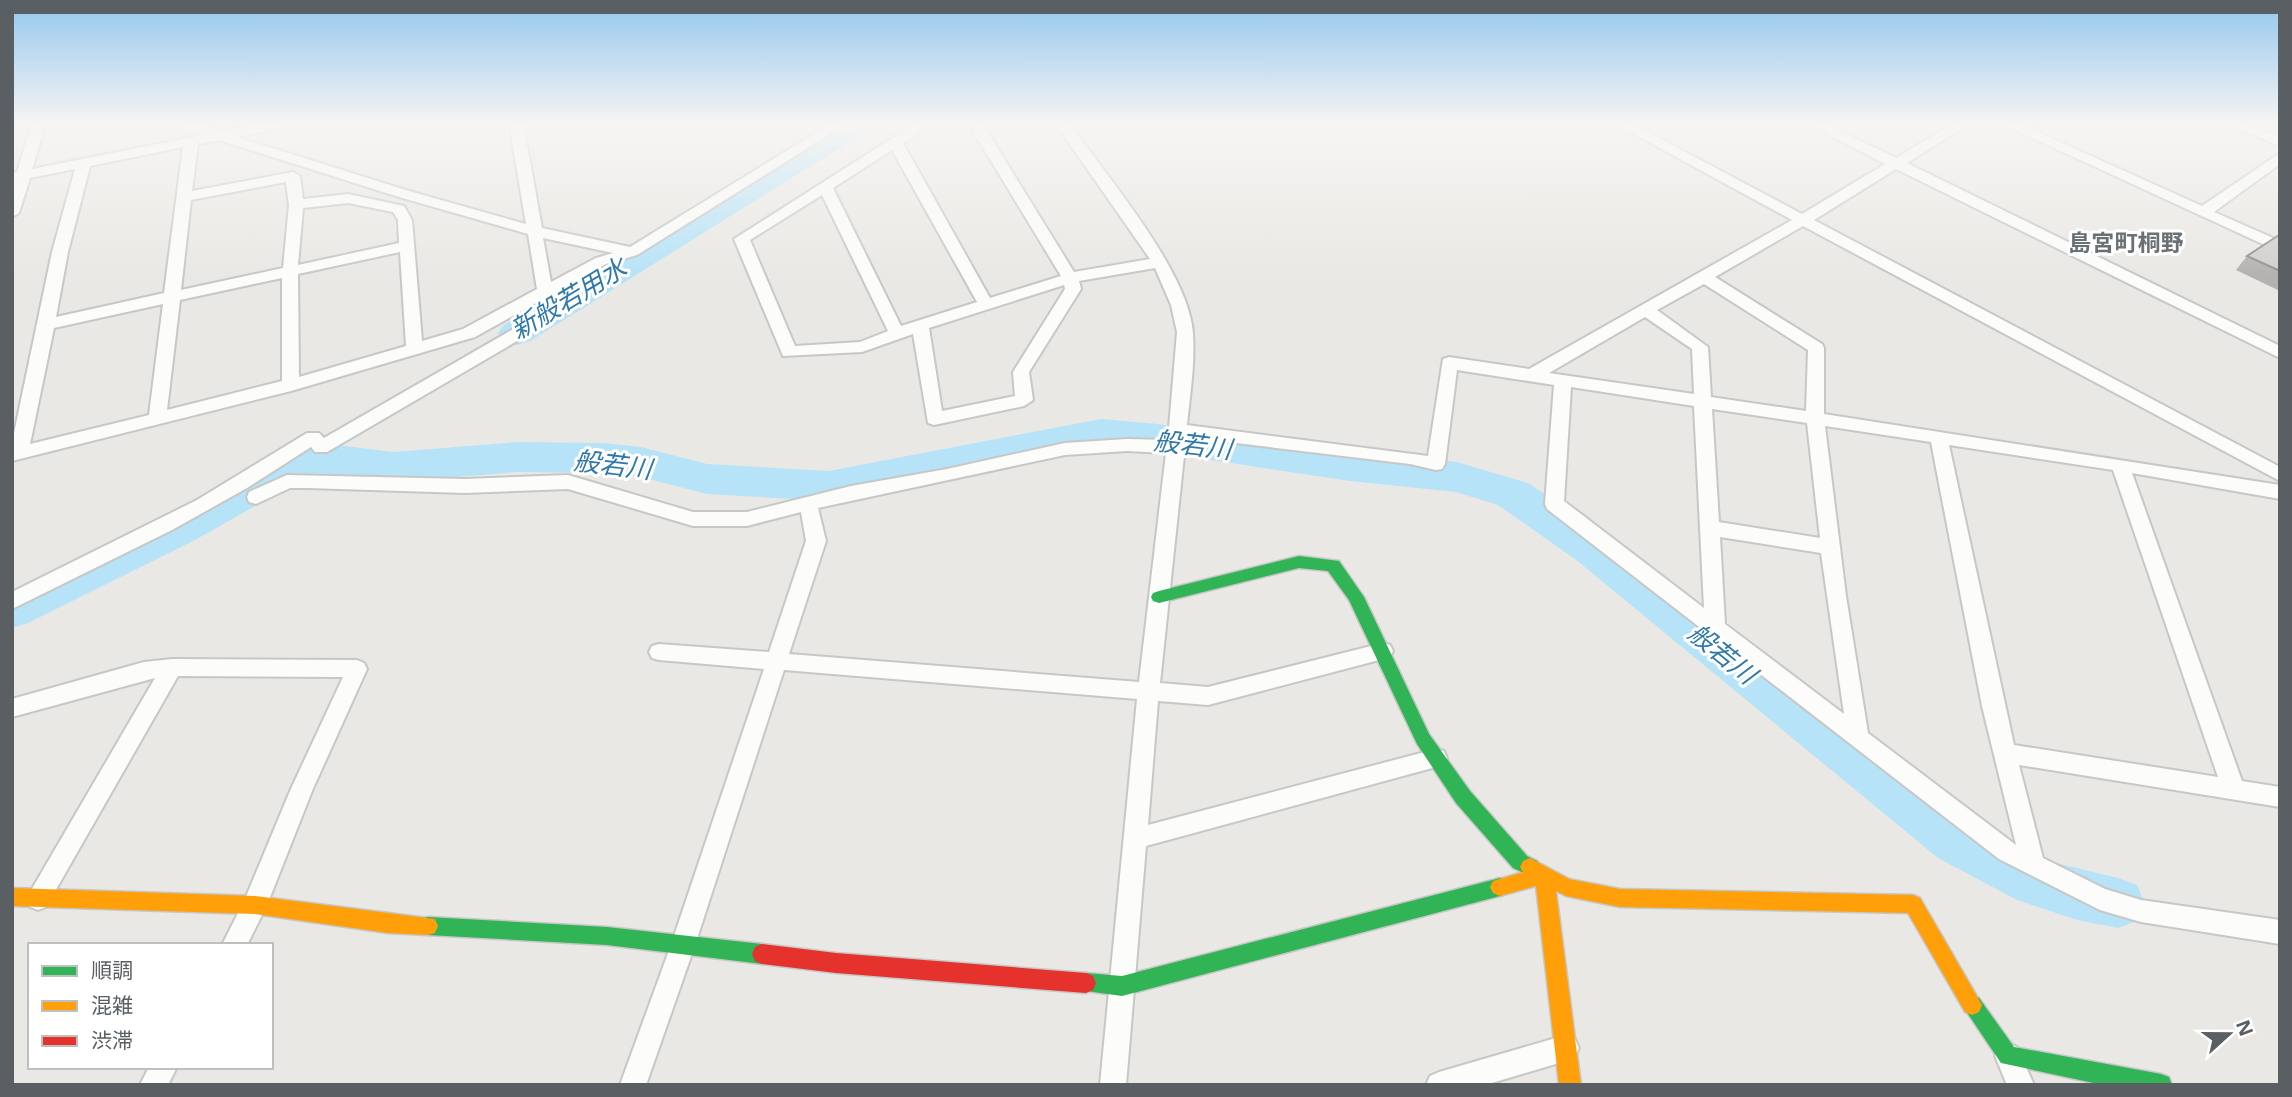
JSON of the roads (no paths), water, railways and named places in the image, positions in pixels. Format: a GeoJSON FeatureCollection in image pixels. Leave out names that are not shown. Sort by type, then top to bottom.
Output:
{"type":"FeatureCollection","features":[{"type":"Feature","properties":{"kind":"street"},"geometry":{"type":"LineString","coordinates":[[81,174],[60,252],[47,324],[16,454],[291,385],[468,333],[601,261],[632,252],[758,174]]}},
{"type":"Feature","properties":{"kind":"street"},"geometry":{"type":"LineString","coordinates":[[157,418],[188,174]]}},
{"type":"Feature","properties":{"kind":"street"},"geometry":{"type":"LineString","coordinates":[[345,174],[534,231],[632,252]]}},
{"type":"Feature","properties":{"kind":"street"},"geometry":{"type":"LineString","coordinates":[[12,601],[177,518],[313,438],[321,448],[566,305],[545,291],[525,174]]}},
{"type":"Feature","properties":{"kind":"street"},"geometry":{"type":"LineString","coordinates":[[844,174],[742,239],[789,352],[862,347],[920,325],[1070,278],[1160,262]]}},
{"type":"Feature","properties":{"kind":"street"},"geometry":{"type":"LineString","coordinates":[[913,174],[986,304]]}},
{"type":"Feature","properties":{"kind":"street"},"geometry":{"type":"LineString","coordinates":[[920,325],[934,419],[1024,400],[1021,372],[1073,289],[1070,278],[1006,174]]}},
{"type":"Feature","properties":{"kind":"street"},"geometry":{"type":"LineString","coordinates":[[1098,174],[1160,262],[1179,305],[1185,332],[1176,439],[1147,692],[1113,1085]]}},
{"type":"Feature","properties":{"kind":"street"},"geometry":{"type":"LineString","coordinates":[[1717,174],[2280,475]]}},
{"type":"Feature","properties":{"kind":"street"},"geometry":{"type":"LineString","coordinates":[[1532,375],[1877,174]]}},
{"type":"Feature","properties":{"kind":"street"},"geometry":{"type":"LineString","coordinates":[[1918,174],[2280,353]]}},
{"type":"Feature","properties":{"kind":"street"},"geometry":{"type":"LineString","coordinates":[[2120,174],[2280,247]]}},
{"type":"Feature","properties":{"kind":"street"},"geometry":{"type":"LineString","coordinates":[[2204,212],[2256,174]]}},
{"type":"Feature","properties":{"kind":"street"},"geometry":{"type":"LineString","coordinates":[[12,213],[18,175]]}},
{"type":"Feature","properties":{"kind":"street"},"geometry":{"type":"LineString","coordinates":[[186,197],[293,176],[296,205],[290,272],[291,385]]}},
{"type":"Feature","properties":{"kind":"street"},"geometry":{"type":"LineString","coordinates":[[825,186],[897,334]]}},
{"type":"Feature","properties":{"kind":"street"},"geometry":{"type":"LineString","coordinates":[[296,205],[337,197],[354,197],[399,209],[405,220],[414,347]]}},
{"type":"Feature","properties":{"kind":"street"},"geometry":{"type":"LineString","coordinates":[[47,324],[406,246]]}},
{"type":"Feature","properties":{"kind":"street"},"geometry":{"type":"LineString","coordinates":[[1704,277],[1816,348],[1815,420],[1830,547],[1858,737]]}},
{"type":"Feature","properties":{"kind":"street"},"geometry":{"type":"LineString","coordinates":[[1646,310],[1700,347],[1715,628]]}},
{"type":"Feature","properties":{"kind":"street"},"geometry":{"type":"LineString","coordinates":[[256,496],[287,482],[308,481],[465,486],[568,482],[694,519],[747,519],[808,502],[1065,449],[1176,439],[1436,464],[1449,363],[2120,465],[2280,492]]}},
{"type":"Feature","properties":{"kind":"street"},"geometry":{"type":"LineString","coordinates":[[1563,380],[1554,504],[1715,628],[2007,852],[2033,866],[2100,899],[2141,911],[2280,932]]}},
{"type":"Feature","properties":{"kind":"street"},"geometry":{"type":"LineString","coordinates":[[1940,439],[1993,706],[2033,866]]}},
{"type":"Feature","properties":{"kind":"street"},"geometry":{"type":"LineString","coordinates":[[2120,465],[2234,789]]}},
{"type":"Feature","properties":{"kind":"street"},"geometry":{"type":"LineString","coordinates":[[634,1085],[816,541],[808,502]]}},
{"type":"Feature","properties":{"kind":"street"},"geometry":{"type":"LineString","coordinates":[[1710,528],[1830,547]]}},
{"type":"Feature","properties":{"kind":"street"},"geometry":{"type":"LineString","coordinates":[[1159,597],[1299,562],[1333,565],[1356,597],[1423,739],[1463,797],[1520,862],[1566,887],[1620,898],[1913,904],[1962,991],[2008,1056],[2021,1085]]}},
{"type":"Feature","properties":{"kind":"street"},"geometry":{"type":"LineString","coordinates":[[659,652],[1208,696],[1382,651]]}},
{"type":"Feature","properties":{"kind":"street"},"geometry":{"type":"LineString","coordinates":[[38,899],[172,667]]}},
{"type":"Feature","properties":{"kind":"street"},"geometry":{"type":"LineString","coordinates":[[12,708],[144,671],[172,667],[357,669],[301,791],[255,905],[235,943]]}},
{"type":"Feature","properties":{"kind":"street"},"geometry":{"type":"LineString","coordinates":[[2005,753],[2280,797]]}},
{"type":"Feature","properties":{"kind":"street"},"geometry":{"type":"LineString","coordinates":[[1135,839],[1436,758]]}},
{"type":"Feature","properties":{"kind":"street"},"geometry":{"type":"LineString","coordinates":[[12,897],[255,905],[388,924],[607,936],[836,963],[1122,986],[1544,875]]}},
{"type":"Feature","properties":{"kind":"street"},"geometry":{"type":"LineString","coordinates":[[1544,875],[1570,1085]]}},
{"type":"Feature","properties":{"kind":"street"},"geometry":{"type":"LineString","coordinates":[[1438,1085],[1566,1048]]}},
{"type":"Feature","properties":{"kind":"street"},"geometry":{"type":"LineString","coordinates":[[2008,1056],[2161,1085]]}},
{"type":"Feature","properties":{"kind":"street"},"geometry":{"type":"LineString","coordinates":[[153,1085],[162,1069]]}},
{"type":"Feature","properties":{"kind":"waterway","name":"新般若用水"},"geometry":{"type":"LineString","coordinates":[[517,333],[775,174]]}},
{"type":"Feature","properties":{"kind":"waterway","name":"般若川"},"geometry":{"type":"LineString","coordinates":[[12,610],[180,529],[277,474],[328,459],[393,467],[518,457],[603,458],[641,462],[707,479],[829,486],[1101,433],[1158,438],[1350,466],[1457,477],[1513,494],[1590,547],[1957,841],[2036,882],[2077,895],[2118,903]]}},
{"type":"Feature","properties":{"kind":"district","name":"島宮町桐野"},"geometry":{"type":"Point","coordinates":[2126,242]}}]}
